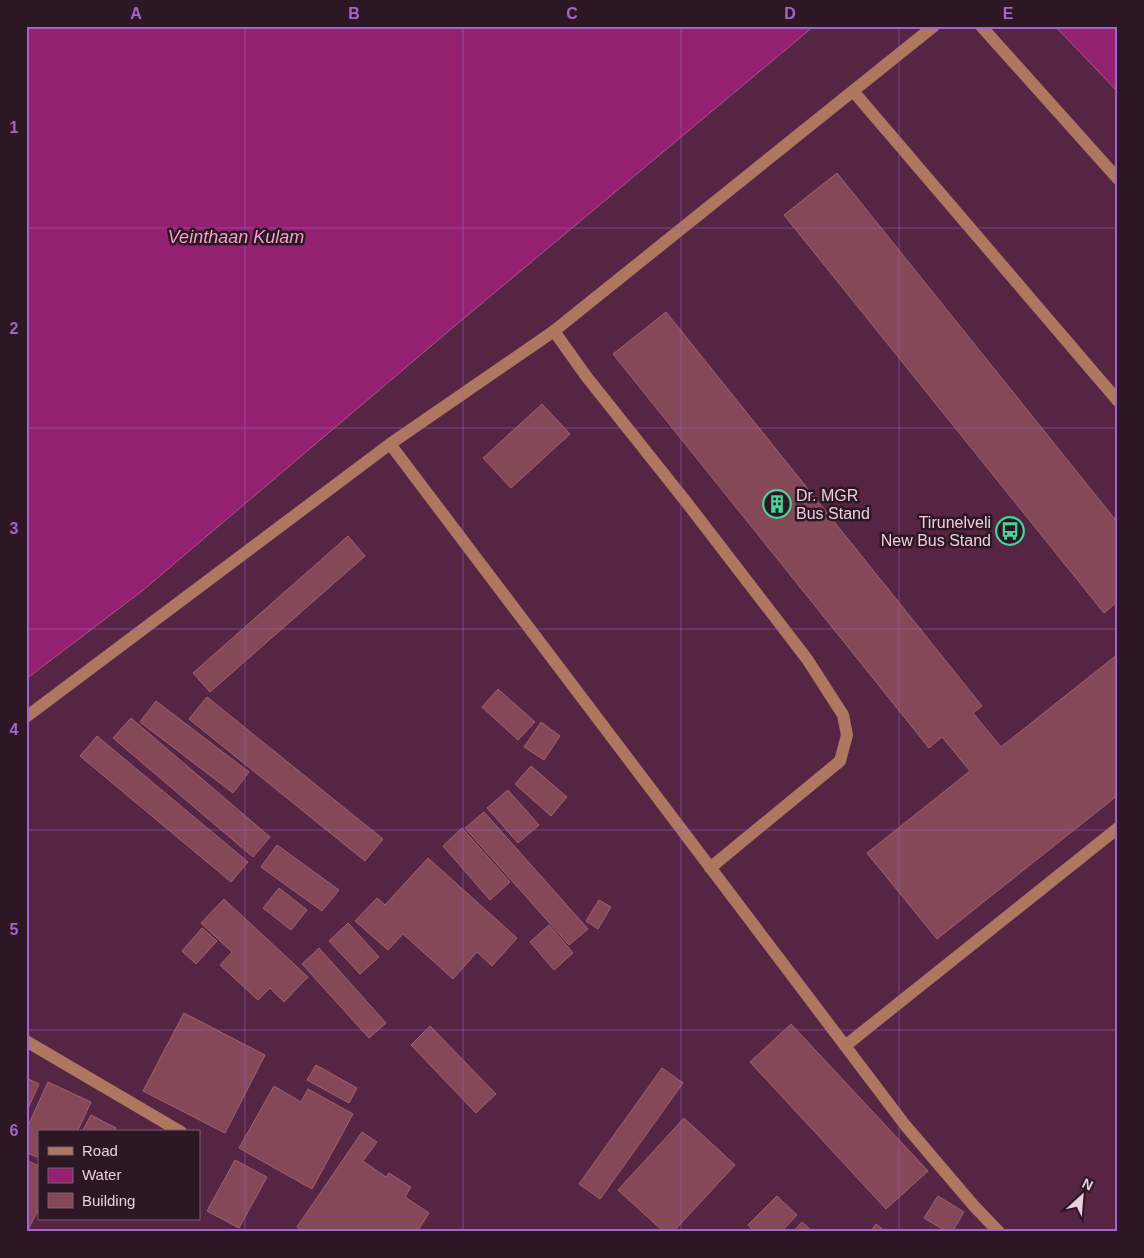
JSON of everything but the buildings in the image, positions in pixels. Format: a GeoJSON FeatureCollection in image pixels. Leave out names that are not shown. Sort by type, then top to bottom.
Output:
{"type":"FeatureCollection","features":[{"type":"Feature","properties":{"kind":"street"},"geometry":{"type":"LineString","coordinates":[[26,717],[390,444],[554,331],[934,26]]}},
{"type":"Feature","properties":{"kind":"street"},"geometry":{"type":"LineString","coordinates":[[981,26],[1118,179]]}},
{"type":"Feature","properties":{"kind":"street"},"geometry":{"type":"LineString","coordinates":[[853,91],[1118,401]]}},
{"type":"Feature","properties":{"kind":"street"},"geometry":{"type":"LineString","coordinates":[[554,331],[586,376],[687,502],[807,659],[844,715],[847,735],[840,761],[710,868]]}},
{"type":"Feature","properties":{"kind":"street"},"geometry":{"type":"LineString","coordinates":[[390,444],[905,1125],[974,1206],[999,1232]]}},
{"type":"Feature","properties":{"kind":"street"},"geometry":{"type":"LineString","coordinates":[[845,1046],[1118,828]]}},
{"type":"Feature","properties":{"kind":"street"},"geometry":{"type":"LineString","coordinates":[[26,1041],[178,1130]]}},
{"type":"Feature","properties":{"kind":"water","name":"Veinthaan Kulam"},"geometry":{"type":"Polygon","coordinates":[[[26,26],[814,26],[457,324],[142,591],[26,679],[26,26]]]}},
{"type":"Feature","properties":{"kind":"water"},"geometry":{"type":"Polygon","coordinates":[[[1055,26],[1118,26],[1118,92],[1055,26]]]}},
{"type":"Feature","properties":{"kind":"place","name":"Dr. MGR Bus Stand"},"geometry":{"type":"Point","coordinates":[777,504]}},
{"type":"Feature","properties":{"kind":"place","name":"Tirunelveli New Bus Stand"},"geometry":{"type":"Point","coordinates":[1010,531]}}]}
